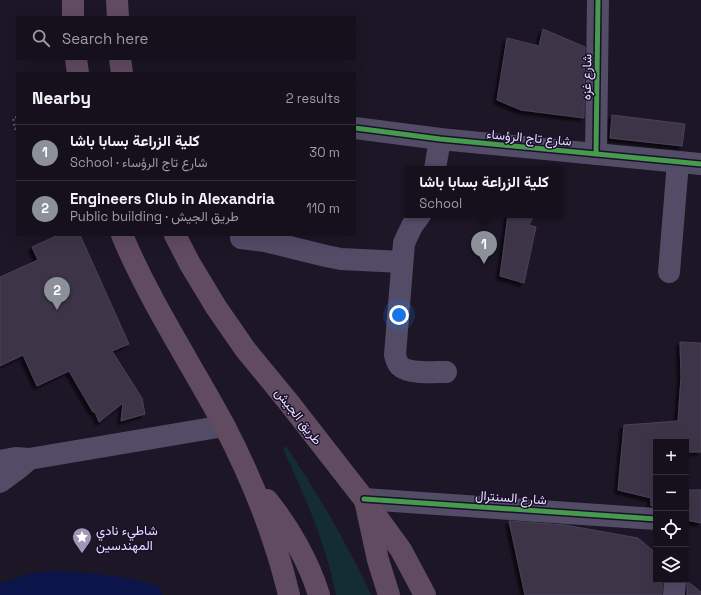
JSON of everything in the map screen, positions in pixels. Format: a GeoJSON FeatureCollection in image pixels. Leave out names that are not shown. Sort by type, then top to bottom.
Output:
{"type":"FeatureCollection","features":[{"type":"Feature","properties":{"kind":"highway"},"geometry":{"type":"LineString","coordinates":[[73,0],[73,16]]}},
{"type":"Feature","properties":{"kind":"highway"},"geometry":{"type":"LineString","coordinates":[[117,0],[118,16]]}},
{"type":"Feature","properties":{"kind":"highway"},"geometry":{"type":"LineString","coordinates":[[76,60],[78,72]]}},
{"type":"Feature","properties":{"kind":"highway"},"geometry":{"type":"LineString","coordinates":[[120,60],[122,72]]}},
{"type":"Feature","properties":{"kind":"highway"},"geometry":{"type":"LineString","coordinates":[[122,236],[152,297],[224,426],[253,484],[270,529],[289,595]]}},
{"type":"Feature","properties":{"kind":"highway","name":"طريق الجيش"},"geometry":{"type":"LineString","coordinates":[[176,236],[190,264],[216,307],[245,349],[364,499],[401,550],[425,595]]}},
{"type":"Feature","properties":{"kind":"highway"},"geometry":{"type":"LineString","coordinates":[[253,484],[273,508],[297,545],[308,567],[319,595]]}},
{"type":"Feature","properties":{"kind":"highway"},"geometry":{"type":"LineString","coordinates":[[364,499],[378,560],[389,595]]}},
{"type":"Feature","properties":{"kind":"street","name":"شارع غزه"},"geometry":{"type":"LineString","coordinates":[[596,154],[598,0]]}},
{"type":"Feature","properties":{"kind":"street","name":"شارع تاج الرؤساء"},"geometry":{"type":"LineString","coordinates":[[356,128],[440,139],[701,164]]}},
{"type":"Feature","properties":{"kind":"street"},"geometry":{"type":"LineString","coordinates":[[436,166],[440,139]]}},
{"type":"Feature","properties":{"kind":"street"},"geometry":{"type":"LineString","coordinates":[[669,272],[678,162]]}},
{"type":"Feature","properties":{"kind":"street"},"geometry":{"type":"LineString","coordinates":[[418,218],[407,233],[404,243],[395,354],[397,362],[401,367],[407,370],[446,372]]}},
{"type":"Feature","properties":{"kind":"street"},"geometry":{"type":"LineString","coordinates":[[241,238],[266,241],[341,259],[402,262]]}},
{"type":"Feature","properties":{"kind":"street"},"geometry":{"type":"LineString","coordinates":[[0,461],[16,458],[29,458],[224,426]]}},
{"type":"Feature","properties":{"kind":"street"},"geometry":{"type":"LineString","coordinates":[[0,482],[19,468],[29,458]]}},
{"type":"Feature","properties":{"kind":"street","name":"شارع السنترال"},"geometry":{"type":"LineString","coordinates":[[364,499],[653,518]]}},
{"type":"Feature","properties":{"kind":"street"},"geometry":{"type":"LineString","coordinates":[[674,583],[674,595]]}},
{"type":"Feature","properties":{"kind":"path"},"geometry":{"type":"LineString","coordinates":[[16,117],[13,118],[16,128]]}},
{"type":"Feature","properties":{"kind":"shaded area"},"geometry":{"type":"Polygon","coordinates":[[[286,446],[332,519],[371,595],[336,595],[321,539],[283,449],[286,446]]]}},
{"type":"Feature","properties":{"kind":"shaded area"},"geometry":{"type":"Polygon","coordinates":[[[49,571],[92,573],[120,577],[161,587],[162,595],[0,595],[0,584],[28,574],[49,571]]]}},
{"type":"Feature","properties":{"kind":"building"},"geometry":{"type":"Polygon","coordinates":[[[543,29],[585,47],[584,118],[521,110],[497,100],[507,38],[539,46],[543,29]]]}},
{"type":"Feature","properties":{"kind":"building"},"geometry":{"type":"Polygon","coordinates":[[[612,115],[685,124],[682,146],[610,138],[612,115]]]}},
{"type":"Feature","properties":{"kind":"building"},"geometry":{"type":"Polygon","coordinates":[[[508,218],[532,218],[529,225],[536,227],[524,283],[500,276],[508,218]]]}},
{"type":"Feature","properties":{"kind":"building"},"geometry":{"type":"Polygon","coordinates":[[[56,236],[80,236],[129,344],[112,351],[142,398],[145,414],[121,421],[123,403],[99,422],[95,412],[93,412],[69,371],[37,386],[23,355],[0,366],[0,277],[38,260],[32,247],[56,236]]]}},
{"type":"Feature","properties":{"kind":"building"},"geometry":{"type":"Polygon","coordinates":[[[680,342],[701,343],[701,452],[689,452],[689,439],[653,439],[653,506],[651,506],[651,498],[618,490],[624,425],[678,421],[681,377],[680,342]]]}},
{"type":"Feature","properties":{"kind":"building"},"geometry":{"type":"Polygon","coordinates":[[[689,490],[701,490],[701,523],[689,521],[689,490]]]}},
{"type":"Feature","properties":{"kind":"building"},"geometry":{"type":"Polygon","coordinates":[[[509,521],[565,525],[638,538],[653,550],[653,583],[662,583],[662,595],[525,595],[509,521]]]}},
{"type":"Feature","properties":{"kind":"building"},"geometry":{"type":"Polygon","coordinates":[[[687,583],[689,583],[701,592],[701,595],[687,595],[687,583]]]}},
{"type":"Feature","properties":{"kind":"cycle path"},"geometry":{"type":"LineString","coordinates":[[596,154],[598,0]]}},
{"type":"Feature","properties":{"kind":"cycle path"},"geometry":{"type":"LineString","coordinates":[[356,128],[440,139],[701,164]]}},
{"type":"Feature","properties":{"kind":"cycle path"},"geometry":{"type":"LineString","coordinates":[[364,499],[653,519]]}},
{"type":"Feature","properties":{"kind":"place","name":"كلية الزراعة بسابا باشا"},"geometry":{"type":"Point","coordinates":[484,264]}},
{"type":"Feature","properties":{"kind":"place","name":"Engineers Club in Alexandria"},"geometry":{"type":"Point","coordinates":[57,310]}},
{"type":"Feature","properties":{"kind":"place","name":"شاطيء نادي المهندسين"},"geometry":{"type":"Point","coordinates":[82,554]}}]}
